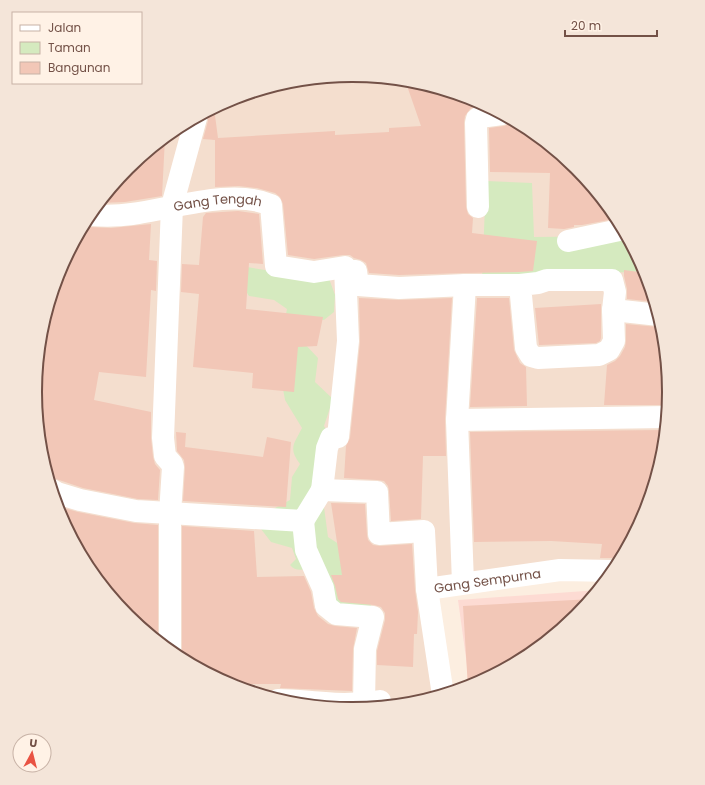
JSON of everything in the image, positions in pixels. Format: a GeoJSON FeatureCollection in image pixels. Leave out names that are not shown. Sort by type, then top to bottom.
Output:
{"type":"FeatureCollection","features":[{"type":"Feature","properties":{"kind":"street"},"geometry":{"type":"LineString","coordinates":[[478,207],[476,123],[477,119],[480,117],[492,115]]}},
{"type":"Feature","properties":{"kind":"street"},"geometry":{"type":"LineString","coordinates":[[170,644],[170,514],[174,467],[165,456],[163,438],[172,206],[194,126]]}},
{"type":"Feature","properties":{"kind":"street","name":"Gang Tengah"},"geometry":{"type":"LineString","coordinates":[[97,215],[124,215],[158,210],[172,206],[235,198],[261,200],[271,205],[276,266],[314,272],[345,267],[345,271]]}},
{"type":"Feature","properties":{"kind":"street"},"geometry":{"type":"LineString","coordinates":[[568,241],[617,230]]}},
{"type":"Feature","properties":{"kind":"street"},"geometry":{"type":"LineString","coordinates":[[344,703],[372,702],[365,650],[373,617],[336,614],[326,606],[323,588],[306,550],[303,521],[322,490],[328,448],[331,438],[338,437],[348,341],[345,271],[356,271],[358,285],[399,288],[465,285],[520,285],[538,283],[547,280],[612,280],[615,292],[613,310],[614,341],[609,350],[600,355],[538,358],[531,356],[526,348],[520,285]]}},
{"type":"Feature","properties":{"kind":"street"},"geometry":{"type":"LineString","coordinates":[[463,583],[457,420],[465,285]]}},
{"type":"Feature","properties":{"kind":"street"},"geometry":{"type":"LineString","coordinates":[[613,310],[653,314]]}},
{"type":"Feature","properties":{"kind":"street"},"geometry":{"type":"LineString","coordinates":[[457,420],[662,417]]}},
{"type":"Feature","properties":{"kind":"street"},"geometry":{"type":"LineString","coordinates":[[322,490],[377,492],[379,534],[424,532],[427,589]]}},
{"type":"Feature","properties":{"kind":"street"},"geometry":{"type":"LineString","coordinates":[[59,493],[105,506],[136,511],[303,521]]}},
{"type":"Feature","properties":{"kind":"street","name":"Gang Sempurna"},"geometry":{"type":"LineString","coordinates":[[442,690],[427,589],[560,570],[607,571]]}},
{"type":"Feature","properties":{"kind":"shaded area"},"geometry":{"type":"Polygon","coordinates":[[[352,82],[373,83],[413,88],[452,98],[490,114],[525,134],[542,146],[586,188],[599,203],[621,237],[631,255],[647,293],[657,332],[662,372],[663,392],[660,433],[657,453],[647,492],[631,530],[608,570],[428,587],[441,690],[393,700],[352,703],[312,700],[272,692],[253,687],[215,671],[197,661],[163,639],[133,612],[106,582],[94,565],[74,530],[58,492],[48,453],[45,433],[42,392],[43,372],[48,332],[58,293],[74,255],[94,220],[106,203],[148,159],[163,146],[197,124],[215,114],[253,98],[292,88],[312,85],[352,82]]]}},
{"type":"Feature","properties":{"kind":"shaded area"},"geometry":{"type":"Polygon","coordinates":[[[592,591],[572,612],[542,639],[508,661],[469,680],[458,600],[592,591]]]}},
{"type":"Feature","properties":{"kind":"green space"},"geometry":{"type":"Polygon","coordinates":[[[486,181],[532,183],[534,237],[620,236],[638,271],[482,280],[486,181]]]}},
{"type":"Feature","properties":{"kind":"green space"},"geometry":{"type":"Polygon","coordinates":[[[247,267],[271,271],[327,273],[335,295],[334,312],[324,320],[298,317],[301,340],[318,358],[315,382],[333,399],[324,426],[331,438],[324,507],[328,537],[351,552],[356,586],[371,605],[366,618],[335,607],[321,563],[301,570],[293,568],[290,565],[296,559],[292,548],[271,542],[261,529],[264,514],[290,500],[292,477],[300,464],[296,459],[293,450],[302,428],[285,400],[280,372],[281,340],[287,309],[274,300],[249,296],[240,282],[247,267]]]}},
{"type":"Feature","properties":{"kind":"building"},"geometry":{"type":"Polygon","coordinates":[[[407,87],[452,98],[474,107],[470,109],[465,116],[464,123],[466,207],[468,214],[473,218],[472,233],[537,241],[533,271],[399,275],[369,273],[366,263],[350,255],[314,259],[288,255],[283,204],[280,197],[275,193],[257,188],[239,186],[215,187],[215,140],[203,139],[208,118],[215,114],[218,138],[335,131],[335,135],[389,132],[389,128],[421,126],[407,87]]]}},
{"type":"Feature","properties":{"kind":"building"},"geometry":{"type":"Polygon","coordinates":[[[508,124],[525,134],[557,159],[599,203],[609,217],[609,220],[574,225],[574,227],[564,229],[548,228],[550,173],[490,172],[489,128],[508,124]]]}},
{"type":"Feature","properties":{"kind":"building"},"geometry":{"type":"Polygon","coordinates":[[[165,145],[162,196],[125,202],[106,203],[133,173],[165,145]]]}},
{"type":"Feature","properties":{"kind":"building"},"geometry":{"type":"Polygon","coordinates":[[[238,211],[259,214],[263,264],[249,263],[246,309],[323,317],[317,346],[298,347],[294,392],[252,388],[253,373],[193,367],[199,294],[181,292],[182,264],[199,265],[203,217],[206,213],[238,211]]]}},
{"type":"Feature","properties":{"kind":"building"},"geometry":{"type":"Polygon","coordinates":[[[151,224],[149,260],[157,261],[156,291],[151,290],[146,377],[99,372],[94,400],[151,412],[153,457],[155,464],[160,470],[158,500],[138,499],[83,488],[54,478],[48,453],[43,413],[43,372],[48,332],[58,293],[74,255],[90,227],[111,228],[151,224]]]}},
{"type":"Feature","properties":{"kind":"building"},"geometry":{"type":"Polygon","coordinates":[[[624,270],[638,272],[649,301],[627,299],[627,289],[624,270]]]}},
{"type":"Feature","properties":{"kind":"building"},"geometry":{"type":"Polygon","coordinates":[[[359,298],[399,300],[452,298],[445,419],[446,456],[423,456],[421,519],[391,521],[389,491],[388,486],[384,481],[344,478],[346,446],[350,438],[360,342],[359,298]]]}},
{"type":"Feature","properties":{"kind":"building"},"geometry":{"type":"Polygon","coordinates":[[[477,298],[509,298],[514,350],[520,363],[526,367],[527,406],[470,407],[477,298]]]}},
{"type":"Feature","properties":{"kind":"building"},"geometry":{"type":"Polygon","coordinates":[[[601,304],[600,341],[596,343],[539,345],[535,308],[601,304]]]}},
{"type":"Feature","properties":{"kind":"building"},"geometry":{"type":"Polygon","coordinates":[[[626,324],[656,327],[662,372],[662,405],[604,405],[607,365],[615,361],[620,356],[625,347],[626,324]]]}},
{"type":"Feature","properties":{"kind":"building"},"geometry":{"type":"Polygon","coordinates":[[[660,430],[657,453],[647,492],[631,530],[615,558],[600,558],[602,544],[551,541],[474,542],[470,432],[660,430]]]}},
{"type":"Feature","properties":{"kind":"building"},"geometry":{"type":"Polygon","coordinates":[[[176,432],[186,433],[185,447],[263,457],[267,437],[291,442],[286,507],[183,501],[185,468],[184,460],[177,451],[176,432]]]}},
{"type":"Feature","properties":{"kind":"building"},"geometry":{"type":"Polygon","coordinates":[[[331,503],[365,504],[367,535],[368,540],[373,545],[412,544],[418,612],[417,634],[414,634],[413,667],[377,665],[377,651],[385,620],[385,613],[381,607],[341,602],[338,599],[331,575],[342,575],[331,503]]]}},
{"type":"Feature","properties":{"kind":"building"},"geometry":{"type":"Polygon","coordinates":[[[65,508],[134,523],[158,525],[158,635],[133,612],[106,582],[84,548],[65,508]]]}},
{"type":"Feature","properties":{"kind":"building"},"geometry":{"type":"Polygon","coordinates":[[[182,526],[254,531],[257,577],[304,576],[311,592],[314,608],[318,616],[328,624],[357,628],[353,649],[352,691],[280,688],[281,684],[246,684],[215,671],[182,651],[182,526]]]}},
{"type":"Feature","properties":{"kind":"building"},"geometry":{"type":"Polygon","coordinates":[[[584,599],[557,626],[525,651],[490,671],[468,680],[463,606],[584,599]]]}}]}
